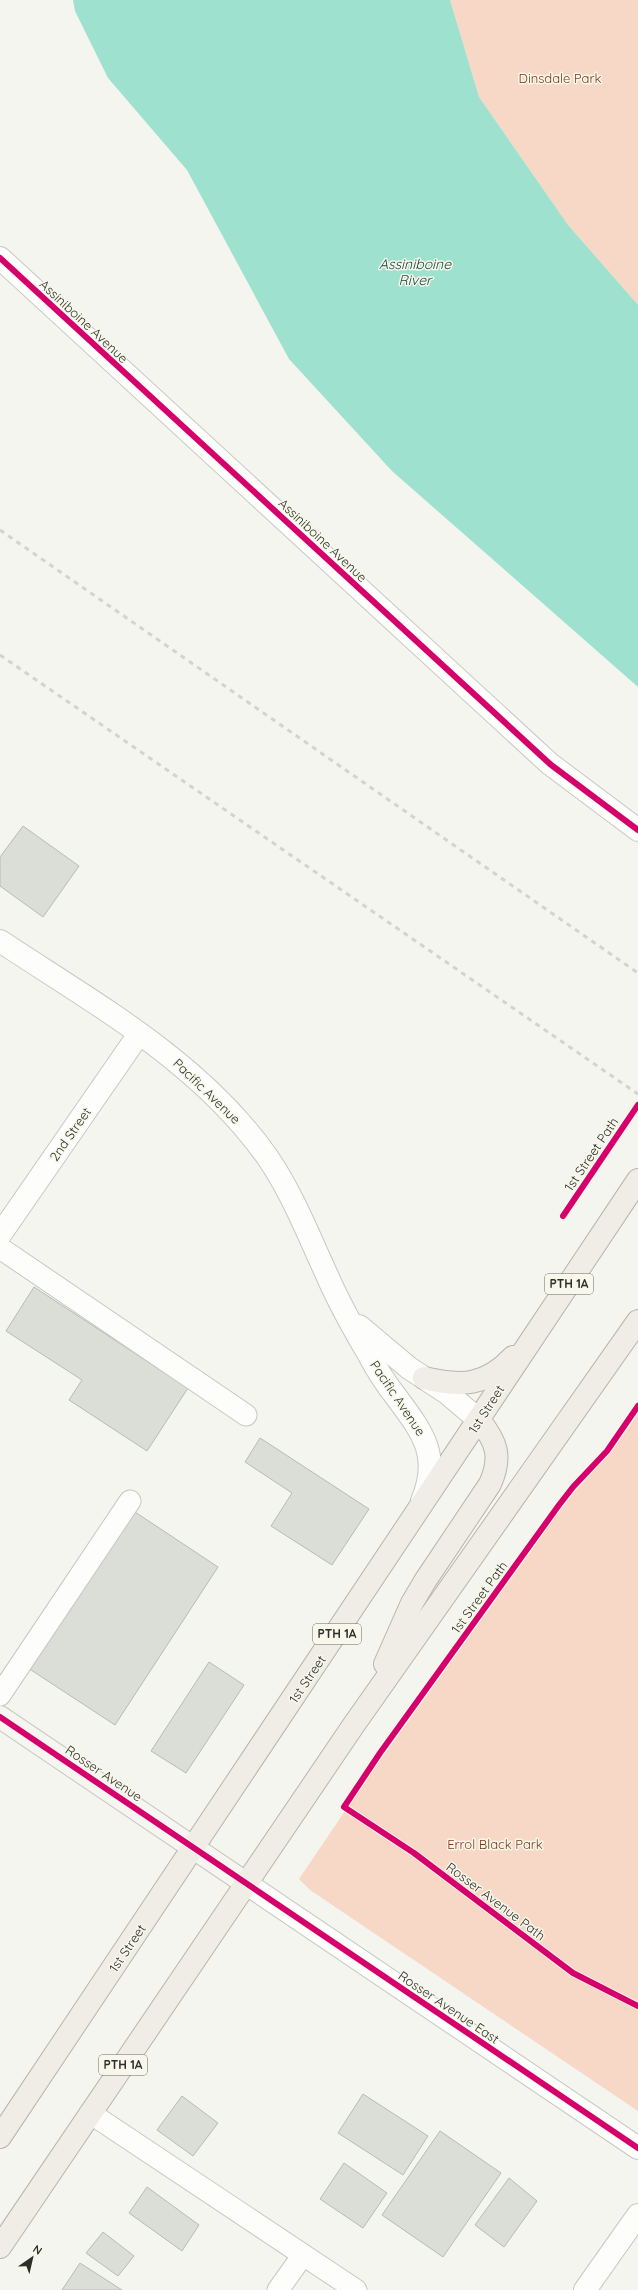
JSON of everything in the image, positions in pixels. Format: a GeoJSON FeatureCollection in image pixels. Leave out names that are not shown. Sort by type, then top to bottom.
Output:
{"type":"FeatureCollection","features":[{"type":"Feature","properties":{"kind":"main road","name":"1st Street"},"geometry":{"type":"LineString","coordinates":[[0,2137],[638,1180]]}},
{"type":"Feature","properties":{"kind":"main road"},"geometry":{"type":"LineString","coordinates":[[353,1726],[638,1321]]}},
{"type":"Feature","properties":{"kind":"main road"},"geometry":{"type":"LineString","coordinates":[[424,1378],[448,1384],[470,1384],[489,1376],[508,1363],[536,1334]]}},
{"type":"Feature","properties":{"kind":"main road"},"geometry":{"type":"LineString","coordinates":[[353,1726],[381,1673],[412,1603],[490,1484],[497,1470],[498,1458],[495,1444],[489,1432],[479,1420]]}},
{"type":"Feature","properties":{"kind":"main road","name":"PTH 1A"},"geometry":{"type":"LineString","coordinates":[[0,2247],[353,1726]]}},
{"type":"Feature","properties":{"kind":"street","name":"Assiniboine Avenue"},"geometry":{"type":"LineString","coordinates":[[0,258],[550,764],[638,830]]}},
{"type":"Feature","properties":{"kind":"street","name":"Pacific Avenue"},"geometry":{"type":"LineString","coordinates":[[0,941],[139,1034],[184,1067],[210,1090],[239,1120],[268,1159],[308,1233],[341,1306],[382,1378],[415,1422],[426,1440],[430,1456],[428,1487],[414,1518]]}},
{"type":"Feature","properties":{"kind":"street","name":"2nd Street"},"geometry":{"type":"LineString","coordinates":[[0,1235],[139,1034]]}},
{"type":"Feature","properties":{"kind":"street","name":"Pacific Avenue"},"geometry":{"type":"LineString","coordinates":[[341,1306],[369,1336],[409,1368],[467,1408],[479,1420]]}},
{"type":"Feature","properties":{"kind":"street","name":"Rosser Avenue"},"geometry":{"type":"LineString","coordinates":[[0,1717],[247,1884]]}},
{"type":"Feature","properties":{"kind":"street","name":"Rosser Avenue East"},"geometry":{"type":"LineString","coordinates":[[247,1884],[638,2148]]}},
{"type":"Feature","properties":{"kind":"street"},"geometry":{"type":"LineString","coordinates":[[585,2290],[638,2215]]}},
{"type":"Feature","properties":{"kind":"lane"},"geometry":{"type":"LineString","coordinates":[[0,1248],[246,1416]]}},
{"type":"Feature","properties":{"kind":"lane"},"geometry":{"type":"LineString","coordinates":[[0,1696],[130,1501]]}},
{"type":"Feature","properties":{"kind":"lane"},"geometry":{"type":"LineString","coordinates":[[90,2113],[356,2290]]}},
{"type":"Feature","properties":{"kind":"lane"},"geometry":{"type":"LineString","coordinates":[[278,2290],[303,2255]]}},
{"type":"Feature","properties":{"kind":"green space","name":"Dinsdale Park"},"geometry":{"type":"Polygon","coordinates":[[[450,0],[638,0],[638,305],[568,225],[479,97],[450,0]]]}},
{"type":"Feature","properties":{"kind":"green space","name":"Errol Black Park"},"geometry":{"type":"Polygon","coordinates":[[[638,1414],[638,2111],[310,1890],[299,1879],[366,1780],[568,1499],[613,1449],[638,1414]]]}},
{"type":"Feature","properties":{"kind":"water","name":"Assiniboine River"},"geometry":{"type":"Polygon","coordinates":[[[73,0],[450,0],[479,97],[568,225],[638,305],[638,687],[392,471],[289,359],[187,170],[108,78],[75,11],[73,0]]]}},
{"type":"Feature","properties":{"kind":"building"},"geometry":{"type":"Polygon","coordinates":[[[23,826],[79,866],[43,917],[0,886],[0,857],[23,826]]]}},
{"type":"Feature","properties":{"kind":"building"},"geometry":{"type":"Polygon","coordinates":[[[34,1287],[188,1388],[147,1451],[69,1400],[82,1380],[6,1331],[34,1287]]]}},
{"type":"Feature","properties":{"kind":"building"},"geometry":{"type":"Polygon","coordinates":[[[260,1438],[369,1509],[332,1565],[271,1526],[292,1493],[245,1462],[260,1438]]]}},
{"type":"Feature","properties":{"kind":"building"},"geometry":{"type":"Polygon","coordinates":[[[132,1510],[218,1567],[115,1725],[28,1668],[132,1510]]]}},
{"type":"Feature","properties":{"kind":"building"},"geometry":{"type":"Polygon","coordinates":[[[209,1662],[244,1685],[186,1773],[151,1751],[209,1662]]]}},
{"type":"Feature","properties":{"kind":"building"},"geometry":{"type":"Polygon","coordinates":[[[363,2094],[428,2136],[403,2175],[338,2133],[363,2094]]]}},
{"type":"Feature","properties":{"kind":"building"},"geometry":{"type":"Polygon","coordinates":[[[182,2096],[218,2123],[193,2156],[157,2130],[182,2096]]]}},
{"type":"Feature","properties":{"kind":"building"},"geometry":{"type":"Polygon","coordinates":[[[440,2131],[501,2173],[443,2257],[382,2215],[440,2131]]]}},
{"type":"Feature","properties":{"kind":"building"},"geometry":{"type":"Polygon","coordinates":[[[344,2163],[387,2193],[363,2228],[320,2199],[344,2163]]]}},
{"type":"Feature","properties":{"kind":"building"},"geometry":{"type":"Polygon","coordinates":[[[509,2178],[537,2201],[504,2247],[475,2225],[509,2178]]]}},
{"type":"Feature","properties":{"kind":"building"},"geometry":{"type":"Polygon","coordinates":[[[147,2187],[199,2225],[182,2251],[129,2213],[147,2187]]]}},
{"type":"Feature","properties":{"kind":"building"},"geometry":{"type":"Polygon","coordinates":[[[103,2232],[134,2256],[118,2276],[86,2253],[103,2232]]]}},
{"type":"Feature","properties":{"kind":"building"},"geometry":{"type":"Polygon","coordinates":[[[80,2263],[122,2290],[62,2290],[80,2263]]]}},
{"type":"Feature","properties":{"kind":"railway"},"geometry":{"type":"LineString","coordinates":[[0,530],[638,973]]}},
{"type":"Feature","properties":{"kind":"railway"},"geometry":{"type":"LineString","coordinates":[[0,655],[638,1094]]}},
{"type":"Feature","properties":{"kind":"cycle path"},"geometry":{"type":"LineString","coordinates":[[0,258],[550,764],[638,830]]}},
{"type":"Feature","properties":{"kind":"cycle path","name":"1st Street Path"},"geometry":{"type":"LineString","coordinates":[[563,1216],[638,1105]]}},
{"type":"Feature","properties":{"kind":"cycle path","name":"1st Street Path"},"geometry":{"type":"LineString","coordinates":[[638,1406],[607,1451],[573,1487],[559,1505],[380,1753],[344,1807],[414,1853],[573,1973],[638,2006]]}},
{"type":"Feature","properties":{"kind":"cycle path"},"geometry":{"type":"LineString","coordinates":[[0,1717],[638,2148]]}}]}
